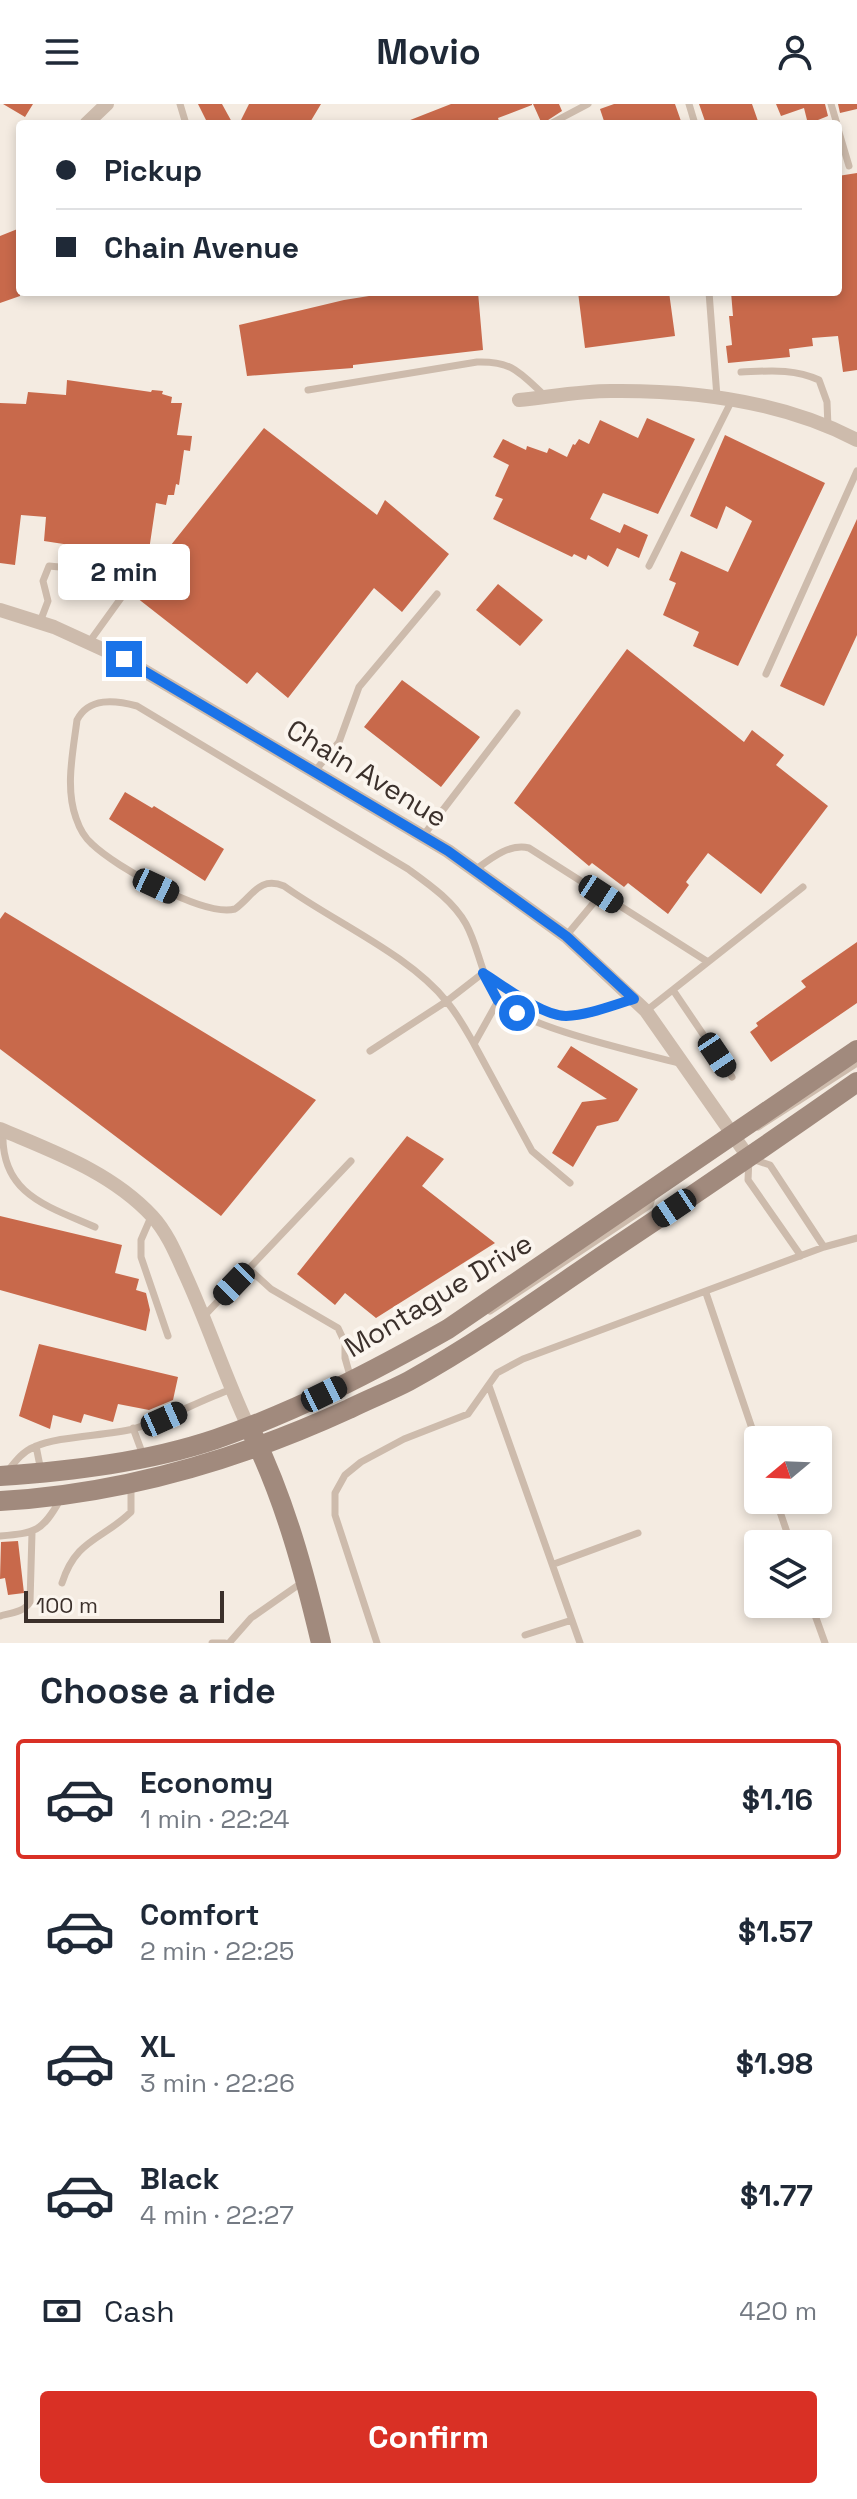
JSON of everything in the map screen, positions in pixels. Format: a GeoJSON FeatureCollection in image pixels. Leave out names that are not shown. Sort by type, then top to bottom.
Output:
{"type":"FeatureCollection","features":[{"type":"Feature","properties":{"kind":"main road","name":"Montague Drive"},"geometry":{"type":"LineString","coordinates":[[2,1476],[143,1457],[215,1439],[351,1381],[448,1329],[857,1050]]}},
{"type":"Feature","properties":{"kind":"main road","name":"Montague Drive"},"geometry":{"type":"LineString","coordinates":[[0,1501],[131,1484],[222,1460],[259,1447],[411,1380],[749,1158],[857,1082]]}},
{"type":"Feature","properties":{"kind":"main road"},"geometry":{"type":"LineString","coordinates":[[248,1426],[294,1538],[320,1637]]}},
{"type":"Feature","properties":{"kind":"street"},"geometry":{"type":"LineString","coordinates":[[519,400],[608,391],[685,392],[796,415],[857,440]]}},
{"type":"Feature","properties":{"kind":"street","name":"Chain Avenue"},"geometry":{"type":"LineString","coordinates":[[0,610],[90,641],[423,836],[566,936],[646,1011],[749,1158]]}},
{"type":"Feature","properties":{"kind":"street"},"geometry":{"type":"LineString","coordinates":[[2,1130],[84,1165],[111,1182],[152,1216],[174,1250],[248,1426]]}},
{"type":"Feature","properties":{"kind":"lane"},"geometry":{"type":"LineString","coordinates":[[558,120],[588,104]]}},
{"type":"Feature","properties":{"kind":"lane"},"geometry":{"type":"LineString","coordinates":[[842,143],[849,166]]}},
{"type":"Feature","properties":{"kind":"lane"},"geometry":{"type":"LineString","coordinates":[[649,566],[724,398],[710,296]]}},
{"type":"Feature","properties":{"kind":"lane"},"geometry":{"type":"LineString","coordinates":[[308,390],[494,361],[518,370],[547,397]]}},
{"type":"Feature","properties":{"kind":"lane"},"geometry":{"type":"LineString","coordinates":[[741,372],[784,371],[819,380],[827,402],[828,427]]}},
{"type":"Feature","properties":{"kind":"lane"},"geometry":{"type":"LineString","coordinates":[[766,674],[857,471]]}},
{"type":"Feature","properties":{"kind":"lane"},"geometry":{"type":"LineString","coordinates":[[40,622],[48,601],[43,581],[49,566],[122,573],[129,581],[129,587],[90,641]]}},
{"type":"Feature","properties":{"kind":"lane"},"geometry":{"type":"LineString","coordinates":[[314,772],[339,742],[359,687],[437,594]]}},
{"type":"Feature","properties":{"kind":"lane"},"geometry":{"type":"LineString","coordinates":[[570,1183],[532,1151],[447,1001],[403,963],[284,886],[264,883],[235,909],[201,907],[156,886],[90,843],[77,822],[70,797],[77,720],[82,710],[94,704],[118,701],[137,706],[408,869],[436,889],[467,926],[483,973],[498,1001],[529,1019],[563,1032],[684,1064]]}},
{"type":"Feature","properties":{"kind":"lane"},"geometry":{"type":"LineString","coordinates":[[423,836],[517,713]]}},
{"type":"Feature","properties":{"kind":"lane"},"geometry":{"type":"LineString","coordinates":[[475,870],[519,846],[529,848],[708,962]]}},
{"type":"Feature","properties":{"kind":"lane"},"geometry":{"type":"LineString","coordinates":[[646,1011],[803,887]]}},
{"type":"Feature","properties":{"kind":"lane"},"geometry":{"type":"LineString","coordinates":[[566,936],[601,894]]}},
{"type":"Feature","properties":{"kind":"lane"},"geometry":{"type":"LineString","coordinates":[[483,973],[535,1005],[560,1015],[574,1015],[634,999]]}},
{"type":"Feature","properties":{"kind":"lane"},"geometry":{"type":"LineString","coordinates":[[370,1051],[447,1001],[483,973]]}},
{"type":"Feature","properties":{"kind":"lane"},"geometry":{"type":"LineString","coordinates":[[673,990],[732,1077]]}},
{"type":"Feature","properties":{"kind":"lane"},"geometry":{"type":"LineString","coordinates":[[474,1044],[498,1001]]}},
{"type":"Feature","properties":{"kind":"lane"},"geometry":{"type":"LineString","coordinates":[[734,1136],[767,1124],[857,1063]]}},
{"type":"Feature","properties":{"kind":"lane"},"geometry":{"type":"LineString","coordinates":[[2,1130],[1,1148],[8,1173],[18,1188],[36,1201],[95,1227]]}},
{"type":"Feature","properties":{"kind":"lane"},"geometry":{"type":"LineString","coordinates":[[801,1256],[748,1180],[749,1158],[770,1165],[824,1247]]}},
{"type":"Feature","properties":{"kind":"lane"},"geometry":{"type":"LineString","coordinates":[[204,1316],[351,1161]]}},
{"type":"Feature","properties":{"kind":"lane"},"geometry":{"type":"LineString","coordinates":[[152,1216],[141,1240],[141,1257],[168,1336]]}},
{"type":"Feature","properties":{"kind":"lane"},"geometry":{"type":"LineString","coordinates":[[377,1643],[335,1515],[335,1493],[345,1475],[361,1462],[404,1439],[468,1414],[497,1373],[523,1359],[824,1247],[857,1238]]}},
{"type":"Feature","properties":{"kind":"lane"},"geometry":{"type":"LineString","coordinates":[[249,1269],[271,1289],[338,1328],[345,1343],[351,1381]]}},
{"type":"Feature","properties":{"kind":"lane"},"geometry":{"type":"LineString","coordinates":[[706,1293],[751,1426]]}},
{"type":"Feature","properties":{"kind":"lane"},"geometry":{"type":"LineString","coordinates":[[489,1386],[580,1643]]}},
{"type":"Feature","properties":{"kind":"lane"},"geometry":{"type":"LineString","coordinates":[[2,1476],[18,1458],[36,1446],[133,1428],[164,1419],[232,1389]]}},
{"type":"Feature","properties":{"kind":"lane"},"geometry":{"type":"LineString","coordinates":[[133,1428],[143,1457]]}},
{"type":"Feature","properties":{"kind":"lane"},"geometry":{"type":"LineString","coordinates":[[36,1446],[41,1472]]}},
{"type":"Feature","properties":{"kind":"lane"},"geometry":{"type":"LineString","coordinates":[[62,1583],[67,1566],[76,1553],[131,1512],[131,1484]]}},
{"type":"Feature","properties":{"kind":"lane"},"geometry":{"type":"LineString","coordinates":[[0,1536],[32,1533],[43,1526],[63,1495]]}},
{"type":"Feature","properties":{"kind":"lane"},"geometry":{"type":"LineString","coordinates":[[0,1616],[19,1611],[30,1602],[32,1533]]}},
{"type":"Feature","properties":{"kind":"lane"},"geometry":{"type":"LineString","coordinates":[[554,1564],[638,1533]]}},
{"type":"Feature","properties":{"kind":"lane"},"geometry":{"type":"LineString","coordinates":[[212,1643],[227,1643],[251,1618],[305,1580]]}},
{"type":"Feature","properties":{"kind":"lane"},"geometry":{"type":"LineString","coordinates":[[816,1618],[825,1643]]}},
{"type":"Feature","properties":{"kind":"lane"},"geometry":{"type":"LineString","coordinates":[[525,1635],[572,1620]]}},
{"type":"Feature","properties":{"kind":"building"},"geometry":{"type":"Polygon","coordinates":[[[3,104],[33,104],[25,117],[3,104]]]}},
{"type":"Feature","properties":{"kind":"building"},"geometry":{"type":"Polygon","coordinates":[[[198,104],[222,104],[231,120],[206,120],[198,104]]]}},
{"type":"Feature","properties":{"kind":"building"},"geometry":{"type":"Polygon","coordinates":[[[249,104],[321,104],[311,120],[241,120],[249,104]]]}},
{"type":"Feature","properties":{"kind":"building"},"geometry":{"type":"Polygon","coordinates":[[[451,104],[532,104],[499,120],[410,120],[451,104]]]}},
{"type":"Feature","properties":{"kind":"building"},"geometry":{"type":"Polygon","coordinates":[[[533,104],[559,104],[562,111],[548,120],[540,120],[533,104]]]}},
{"type":"Feature","properties":{"kind":"building"},"geometry":{"type":"Polygon","coordinates":[[[614,104],[675,104],[681,120],[604,120],[600,109],[614,104]]]}},
{"type":"Feature","properties":{"kind":"building"},"geometry":{"type":"Polygon","coordinates":[[[699,104],[752,104],[758,120],[705,120],[699,104]]]}},
{"type":"Feature","properties":{"kind":"building"},"geometry":{"type":"Polygon","coordinates":[[[776,104],[825,104],[828,116],[807,120],[804,108],[781,116],[776,104]]]}},
{"type":"Feature","properties":{"kind":"building"},"geometry":{"type":"Polygon","coordinates":[[[838,104],[857,104],[857,109],[840,113],[838,104]]]}},
{"type":"Feature","properties":{"kind":"building"},"geometry":{"type":"Polygon","coordinates":[[[857,173],[857,370],[843,372],[838,336],[812,338],[813,346],[789,349],[790,357],[728,363],[726,346],[732,345],[729,316],[733,316],[731,296],[842,296],[842,175],[857,173]]]}},
{"type":"Feature","properties":{"kind":"building"},"geometry":{"type":"Polygon","coordinates":[[[16,230],[16,296],[20,296],[0,303],[0,236],[16,230]]]}},
{"type":"Feature","properties":{"kind":"building"},"geometry":{"type":"Polygon","coordinates":[[[369,296],[478,296],[483,350],[353,365],[353,368],[247,376],[239,325],[369,296]]]}},
{"type":"Feature","properties":{"kind":"building"},"geometry":{"type":"Polygon","coordinates":[[[578,296],[670,296],[675,336],[585,348],[578,296]]]}},
{"type":"Feature","properties":{"kind":"building"},"geometry":{"type":"Polygon","coordinates":[[[67,380],[163,391],[162,394],[172,397],[171,403],[182,403],[177,435],[192,436],[190,451],[184,450],[179,485],[176,484],[174,495],[168,495],[166,505],[156,503],[148,557],[44,541],[46,517],[21,515],[15,565],[0,563],[0,403],[26,404],[28,392],[66,395],[67,380]]]}},
{"type":"Feature","properties":{"kind":"building"},"geometry":{"type":"Polygon","coordinates":[[[647,418],[695,439],[658,514],[603,493],[590,519],[620,533],[624,524],[648,535],[639,558],[617,548],[608,567],[588,555],[586,560],[574,554],[572,557],[493,519],[503,499],[495,496],[509,465],[493,457],[503,439],[526,450],[527,446],[547,453],[549,448],[567,457],[579,439],[589,444],[600,420],[638,438],[647,418]]]}},
{"type":"Feature","properties":{"kind":"building"},"geometry":{"type":"Polygon","coordinates":[[[264,428],[377,515],[385,500],[449,554],[402,612],[374,588],[288,698],[257,672],[247,684],[132,594],[264,428]]]}},
{"type":"Feature","properties":{"kind":"building"},"geometry":{"type":"Polygon","coordinates":[[[725,435],[825,483],[738,666],[693,646],[699,632],[663,615],[676,583],[669,580],[681,551],[728,572],[752,521],[726,506],[717,529],[690,516],[725,435]]]}},
{"type":"Feature","properties":{"kind":"building"},"geometry":{"type":"Polygon","coordinates":[[[857,519],[857,635],[824,706],[780,686],[857,519]]]}},
{"type":"Feature","properties":{"kind":"building"},"geometry":{"type":"Polygon","coordinates":[[[498,584],[543,620],[520,646],[476,610],[498,584]]]}},
{"type":"Feature","properties":{"kind":"building"},"geometry":{"type":"Polygon","coordinates":[[[627,649],[744,742],[752,730],[784,755],[776,765],[828,806],[761,894],[708,853],[686,882],[689,885],[668,914],[628,883],[624,887],[592,863],[589,866],[514,803],[627,649]]]}},
{"type":"Feature","properties":{"kind":"building"},"geometry":{"type":"Polygon","coordinates":[[[402,680],[480,737],[441,787],[364,727],[402,680]]]}},
{"type":"Feature","properties":{"kind":"building"},"geometry":{"type":"Polygon","coordinates":[[[125,792],[224,849],[205,881],[109,819],[125,792]]]}},
{"type":"Feature","properties":{"kind":"building"},"geometry":{"type":"Polygon","coordinates":[[[5,912],[316,1100],[221,1216],[0,1049],[0,919],[5,912]]]}},
{"type":"Feature","properties":{"kind":"building"},"geometry":{"type":"Polygon","coordinates":[[[857,942],[857,1003],[771,1062],[750,1032],[758,1026],[756,1023],[806,987],[801,981],[857,942]]]}},
{"type":"Feature","properties":{"kind":"building"},"geometry":{"type":"Polygon","coordinates":[[[571,1046],[638,1089],[618,1121],[597,1126],[573,1167],[552,1153],[582,1102],[607,1099],[557,1067],[571,1046]]]}},
{"type":"Feature","properties":{"kind":"building"},"geometry":{"type":"Polygon","coordinates":[[[407,1136],[444,1159],[422,1186],[495,1243],[376,1318],[345,1293],[335,1305],[297,1274],[407,1136]]]}},
{"type":"Feature","properties":{"kind":"building"},"geometry":{"type":"Polygon","coordinates":[[[0,1216],[122,1245],[115,1273],[139,1279],[136,1290],[146,1293],[150,1310],[146,1331],[0,1290],[0,1216]]]}},
{"type":"Feature","properties":{"kind":"building"},"geometry":{"type":"Polygon","coordinates":[[[39,1344],[178,1377],[173,1400],[149,1410],[118,1404],[113,1422],[84,1414],[81,1423],[53,1415],[50,1429],[19,1416],[39,1344]]]}},
{"type":"Feature","properties":{"kind":"building"},"geometry":{"type":"Polygon","coordinates":[[[18,1541],[24,1593],[8,1595],[5,1578],[0,1579],[1,1542],[18,1541]]]}},
{"type":"Feature","properties":{"kind":"route"},"geometry":{"type":"LineString","coordinates":[[124,659],[448,851],[566,936],[634,999],[574,1015],[560,1015],[535,1005],[483,973],[498,1001],[517,1013]]}}]}
